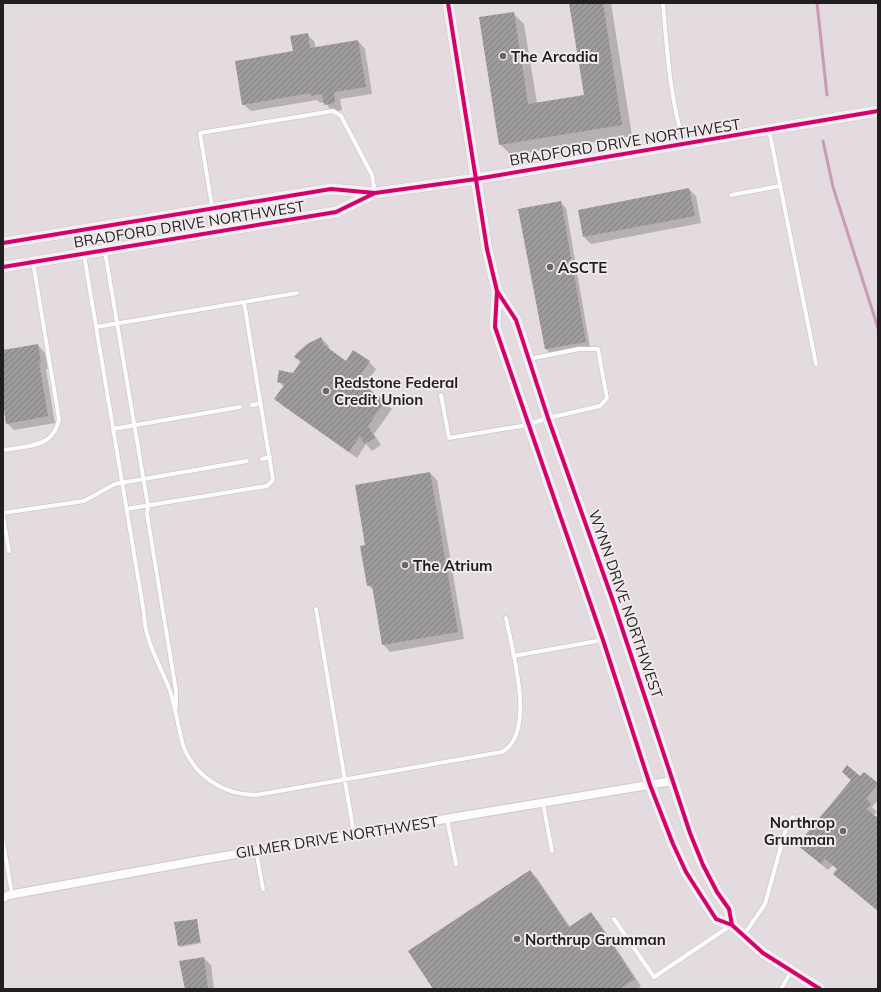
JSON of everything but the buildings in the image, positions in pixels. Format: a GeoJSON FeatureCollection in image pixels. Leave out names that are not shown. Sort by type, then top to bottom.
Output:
{"type":"FeatureCollection","features":[{"type":"Feature","properties":{"kind":"street","name":"WYNN DRIVE NORTHWEST"},"geometry":{"type":"LineString","coordinates":[[448,3],[487,249],[497,291],[495,327],[527,425],[603,640],[650,785],[673,844],[686,872],[716,919],[732,925],[763,953],[820,989]]}},
{"type":"Feature","properties":{"kind":"street","name":"BRADFORD DRIVE NORTHWEST"},"geometry":{"type":"LineString","coordinates":[[3,243],[331,189],[375,193],[476,179],[878,111]]}},
{"type":"Feature","properties":{"kind":"street","name":"BRADFORD DRIVE NORTHWEST"},"geometry":{"type":"LineString","coordinates":[[3,267],[336,212],[375,193]]}},
{"type":"Feature","properties":{"kind":"street","name":"WYNN DRIVE NORTHWEST"},"geometry":{"type":"LineString","coordinates":[[497,291],[516,320],[548,418],[613,601],[672,781],[703,865],[717,892],[729,909],[732,925]]}},
{"type":"Feature","properties":{"kind":"street","name":"GILMER DRIVE NORTHWEST"},"geometry":{"type":"LineString","coordinates":[[3,898],[12,894],[256,850],[672,781]]}},
{"type":"Feature","properties":{"kind":"lane"},"geometry":{"type":"LineString","coordinates":[[663,3],[666,58],[676,118],[684,144]]}},
{"type":"Feature","properties":{"kind":"lane"},"geometry":{"type":"LineString","coordinates":[[216,232],[200,133],[333,111],[341,116],[372,175],[375,193]]}},
{"type":"Feature","properties":{"kind":"lane"},"geometry":{"type":"LineString","coordinates":[[769,130],[816,364]]}},
{"type":"Feature","properties":{"kind":"lane"},"geometry":{"type":"LineString","coordinates":[[731,195],[780,186]]}},
{"type":"Feature","properties":{"kind":"lane"},"geometry":{"type":"LineString","coordinates":[[101,227],[144,479],[148,506],[148,521],[176,691],[177,715]]}},
{"type":"Feature","properties":{"kind":"lane"},"geometry":{"type":"LineString","coordinates":[[80,231],[144,613],[144,627],[170,692],[182,739],[190,760],[204,776],[220,787],[239,794],[256,795],[494,755],[509,749],[516,738],[522,713],[506,618]]}},
{"type":"Feature","properties":{"kind":"lane"},"geometry":{"type":"LineString","coordinates":[[3,450],[42,444],[52,437],[57,428],[59,419],[33,262]]}},
{"type":"Feature","properties":{"kind":"lane"},"geometry":{"type":"LineString","coordinates":[[96,327],[297,293]]}},
{"type":"Feature","properties":{"kind":"lane"},"geometry":{"type":"LineString","coordinates":[[126,509],[267,486],[273,480],[244,302]]}},
{"type":"Feature","properties":{"kind":"lane"},"geometry":{"type":"LineString","coordinates":[[441,395],[448,438],[527,425],[548,418],[600,406],[605,403],[607,398],[598,349],[579,349],[529,359]]}},
{"type":"Feature","properties":{"kind":"lane"},"geometry":{"type":"LineString","coordinates":[[252,405],[261,403]]}},
{"type":"Feature","properties":{"kind":"lane"},"geometry":{"type":"LineString","coordinates":[[113,429],[240,407]]}},
{"type":"Feature","properties":{"kind":"lane"},"geometry":{"type":"LineString","coordinates":[[262,459],[270,457]]}},
{"type":"Feature","properties":{"kind":"lane"},"geometry":{"type":"LineString","coordinates":[[9,551],[3,514],[84,501],[108,487],[122,482],[248,461]]}},
{"type":"Feature","properties":{"kind":"lane"},"geometry":{"type":"LineString","coordinates":[[316,609],[354,834]]}},
{"type":"Feature","properties":{"kind":"lane"},"geometry":{"type":"LineString","coordinates":[[513,656],[603,640]]}},
{"type":"Feature","properties":{"kind":"lane"},"geometry":{"type":"LineString","coordinates":[[543,802],[552,851]]}},
{"type":"Feature","properties":{"kind":"lane"},"geometry":{"type":"LineString","coordinates":[[742,934],[765,904],[787,825],[793,817]]}},
{"type":"Feature","properties":{"kind":"lane"},"geometry":{"type":"LineString","coordinates":[[447,819],[456,864]]}},
{"type":"Feature","properties":{"kind":"lane"},"geometry":{"type":"LineString","coordinates":[[3,842],[12,894]]}},
{"type":"Feature","properties":{"kind":"lane"},"geometry":{"type":"LineString","coordinates":[[256,850],[263,889]]}},
{"type":"Feature","properties":{"kind":"lane"},"geometry":{"type":"LineString","coordinates":[[614,919],[654,977],[732,925]]}},
{"type":"Feature","properties":{"kind":"lane"},"geometry":{"type":"LineString","coordinates":[[781,989],[791,971]]}},
{"type":"Feature","properties":{"kind":"shaded area"},"geometry":{"type":"Polygon","coordinates":[[[3,3],[878,3],[878,989],[3,989],[3,3]]]}},
{"type":"Feature","properties":{"kind":"waterway"},"geometry":{"type":"LineString","coordinates":[[817,3],[827,95]]}},
{"type":"Feature","properties":{"kind":"waterway"},"geometry":{"type":"LineString","coordinates":[[823,141],[833,187],[878,328]]}},
{"type":"Feature","properties":{"kind":"cycle path"},"geometry":{"type":"LineString","coordinates":[[448,3],[487,249],[497,291],[495,327],[603,640],[650,785],[673,844],[686,872],[716,919],[732,925],[763,953],[820,989]]}},
{"type":"Feature","properties":{"kind":"cycle path"},"geometry":{"type":"LineString","coordinates":[[3,243],[331,189],[375,193],[476,179],[878,111]]}},
{"type":"Feature","properties":{"kind":"cycle path"},"geometry":{"type":"LineString","coordinates":[[3,267],[336,212],[375,193]]}},
{"type":"Feature","properties":{"kind":"cycle path"},"geometry":{"type":"LineString","coordinates":[[497,291],[516,320],[548,418],[613,601],[690,833],[703,865],[717,892],[729,909],[732,925]]}},
{"type":"Feature","properties":{"kind":"place","name":"The Arcadia"},"geometry":{"type":"Point","coordinates":[503,56]}},
{"type":"Feature","properties":{"kind":"place","name":"ASCTE"},"geometry":{"type":"Point","coordinates":[550,267]}},
{"type":"Feature","properties":{"kind":"place","name":"Redstone Federal Credit Union"},"geometry":{"type":"Point","coordinates":[326,391]}},
{"type":"Feature","properties":{"kind":"place","name":"The Atrium"},"geometry":{"type":"Point","coordinates":[405,565]}},
{"type":"Feature","properties":{"kind":"place","name":"Northrop Grumman"},"geometry":{"type":"Point","coordinates":[843,831]}},
{"type":"Feature","properties":{"kind":"place","name":"Northrup Grumman"},"geometry":{"type":"Point","coordinates":[517,939]}}]}
